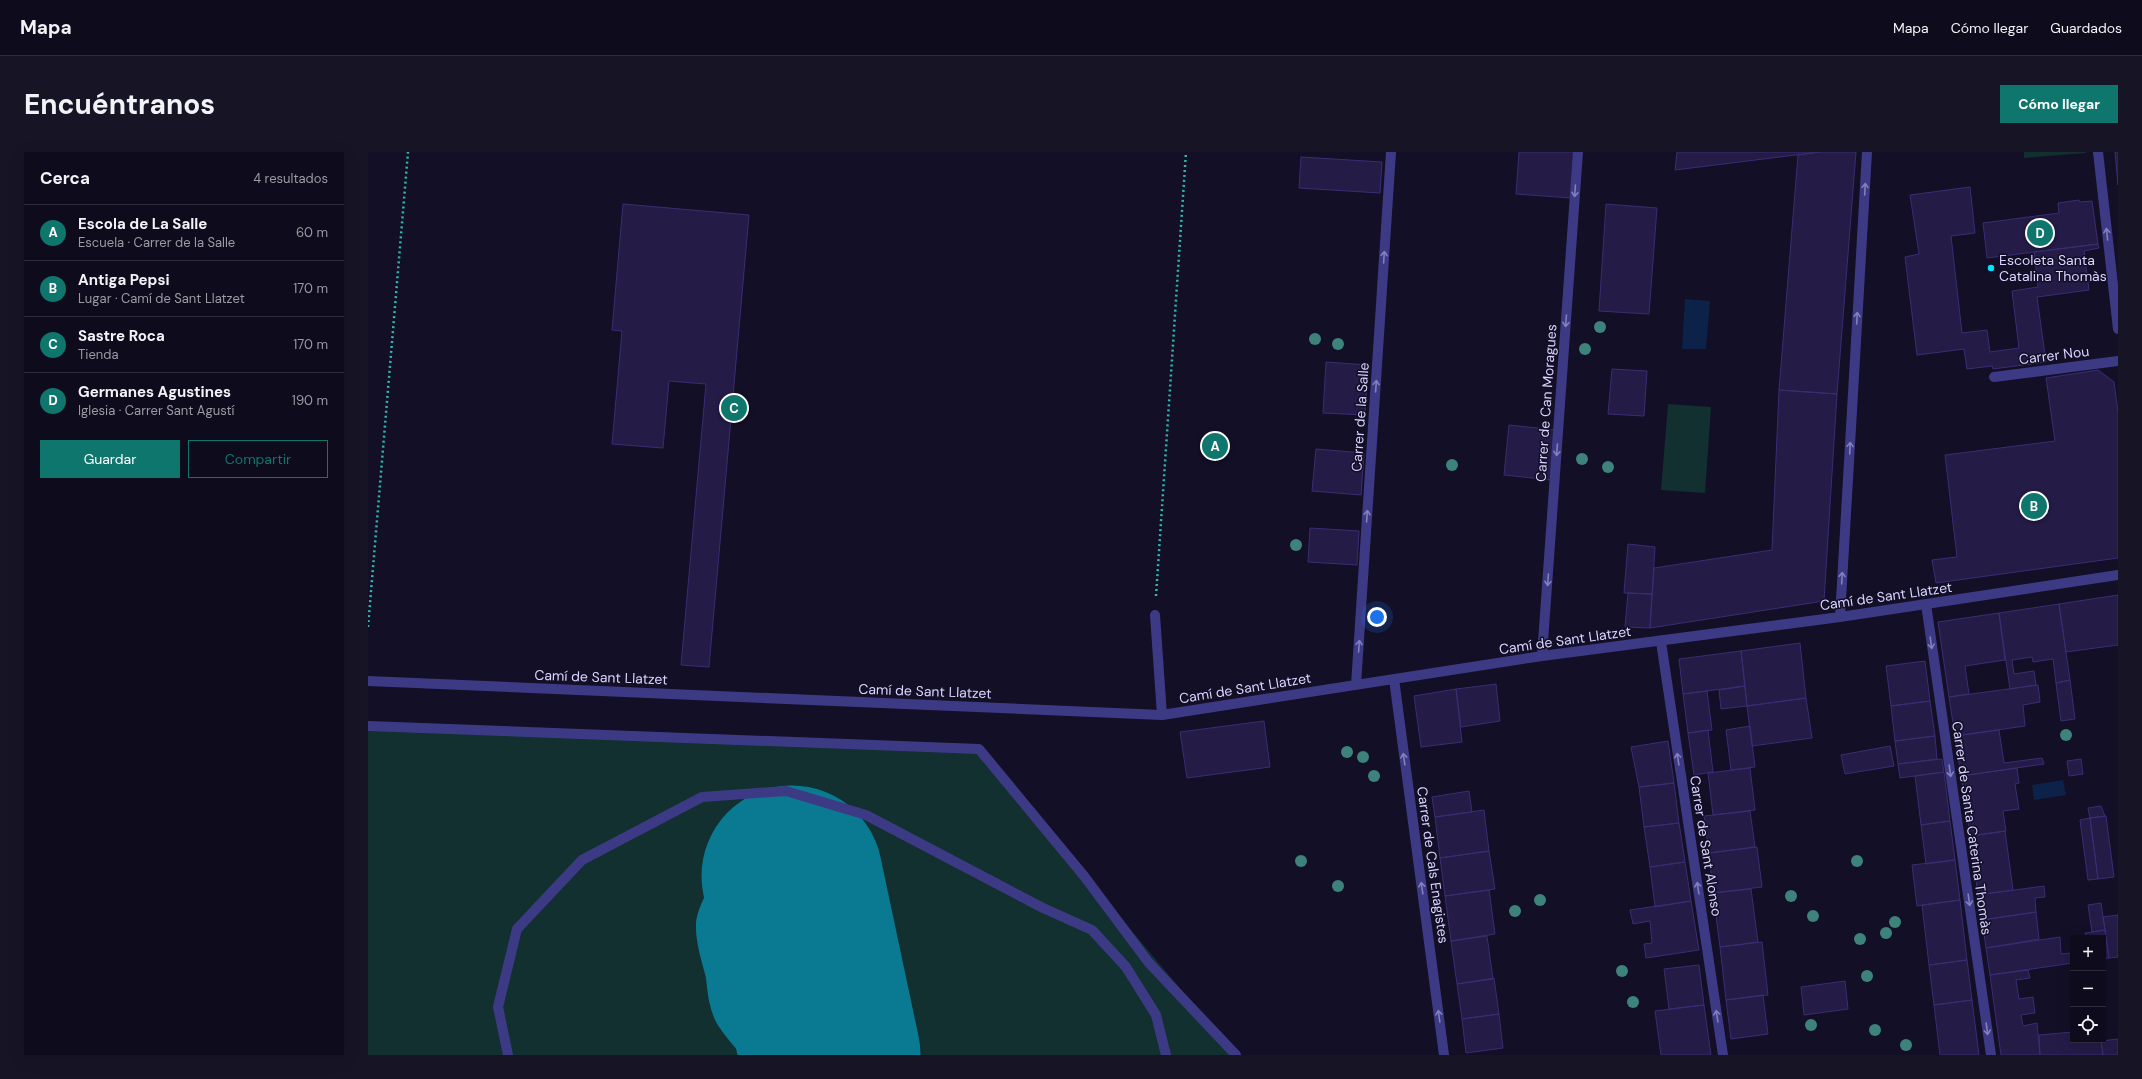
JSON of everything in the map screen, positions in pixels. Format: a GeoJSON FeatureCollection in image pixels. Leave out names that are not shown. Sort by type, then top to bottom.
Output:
{"type":"FeatureCollection","features":[{"type":"Feature","properties":{"kind":"street","name":"Carrer de la Salle"},"geometry":{"type":"LineString","coordinates":[[1356,685],[1391,152]]}},
{"type":"Feature","properties":{"kind":"street","name":"Carrer de Can Moragues"},"geometry":{"type":"LineString","coordinates":[[1542,656],[1578,152]]}},
{"type":"Feature","properties":{"kind":"street"},"geometry":{"type":"LineString","coordinates":[[1840,617],[1867,152]]}},
{"type":"Feature","properties":{"kind":"street"},"geometry":{"type":"LineString","coordinates":[[2098,152],[2118,329]]}},
{"type":"Feature","properties":{"kind":"street","name":"Carrer Nou"},"geometry":{"type":"LineString","coordinates":[[1994,377],[2118,361]]}},
{"type":"Feature","properties":{"kind":"street","name":"Camí de Sant Llatzet"},"geometry":{"type":"LineString","coordinates":[[368,681],[1162,715],[1542,656],[1661,642],[1840,617],[2118,575]]}},
{"type":"Feature","properties":{"kind":"street","name":"Carrer de Santa Caterina Thomàs"},"geometry":{"type":"LineString","coordinates":[[1926,604],[1991,1055]]}},
{"type":"Feature","properties":{"kind":"street"},"geometry":{"type":"LineString","coordinates":[[1155,615],[1162,715]]}},
{"type":"Feature","properties":{"kind":"street","name":"Carrer de Sant Alonso"},"geometry":{"type":"LineString","coordinates":[[1661,642],[1723,1055]]}},
{"type":"Feature","properties":{"kind":"street","name":"Carrer de Cals Enagistes"},"geometry":{"type":"LineString","coordinates":[[1394,679],[1444,1055]]}},
{"type":"Feature","properties":{"kind":"street"},"geometry":{"type":"LineString","coordinates":[[368,726],[979,749],[1084,876],[1149,963],[1236,1055]]}},
{"type":"Feature","properties":{"kind":"street"},"geometry":{"type":"LineString","coordinates":[[508,1055],[498,1007],[517,929],[582,860],[702,797],[786,791],[866,815],[1043,908],[1092,930],[1126,967],[1156,1015],[1166,1055]]}},
{"type":"Feature","properties":{"kind":"path"},"geometry":{"type":"LineString","coordinates":[[368,627],[408,152]]}},
{"type":"Feature","properties":{"kind":"path"},"geometry":{"type":"LineString","coordinates":[[1155,615],[1186,152]]}},
{"type":"Feature","properties":{"kind":"green space"},"geometry":{"type":"Polygon","coordinates":[[[2024,152],[2086,152],[2086,153],[2024,158],[2024,152]]]}},
{"type":"Feature","properties":{"kind":"green space"},"geometry":{"type":"Polygon","coordinates":[[[1668,404],[1711,407],[1705,493],[1661,490],[1668,404]]]}},
{"type":"Feature","properties":{"kind":"green space"},"geometry":{"type":"Polygon","coordinates":[[[368,722],[979,749],[1236,1055],[874,1055],[833,858],[703,886],[732,1019],[766,1055],[368,1055],[368,722]]]}},
{"type":"Feature","properties":{"kind":"water"},"geometry":{"type":"Polygon","coordinates":[[[1685,299],[1710,301],[1706,349],[1682,349],[1685,299]]]}},
{"type":"Feature","properties":{"kind":"water"},"geometry":{"type":"Polygon","coordinates":[[[2063,780],[2066,795],[2034,800],[2032,785],[2063,780]]]}},
{"type":"Feature","properties":{"kind":"building"},"geometry":{"type":"Polygon","coordinates":[[[1519,152],[1574,152],[1571,198],[1516,194],[1519,152]]]}},
{"type":"Feature","properties":{"kind":"building"},"geometry":{"type":"Polygon","coordinates":[[[1677,152],[1820,152],[1675,170],[1677,152]]]}},
{"type":"Feature","properties":{"kind":"building"},"geometry":{"type":"Polygon","coordinates":[[[1820,152],[1856,152],[1837,394],[1779,390],[1798,155],[1820,152]]]}},
{"type":"Feature","properties":{"kind":"building"},"geometry":{"type":"Polygon","coordinates":[[[2115,152],[2118,152],[2118,185],[2115,152]]]}},
{"type":"Feature","properties":{"kind":"building"},"geometry":{"type":"Polygon","coordinates":[[[1301,157],[1382,162],[1380,193],[1299,188],[1301,157]]]}},
{"type":"Feature","properties":{"kind":"building"},"geometry":{"type":"Polygon","coordinates":[[[1970,187],[1975,233],[1951,236],[1962,333],[1987,330],[1990,352],[2019,348],[2012,291],[2038,287],[2034,252],[2098,244],[2099,248],[2084,251],[2089,290],[2037,297],[2046,362],[1993,369],[1992,366],[1967,369],[1964,349],[1917,355],[1905,257],[1919,254],[1910,195],[1970,187]]]}},
{"type":"Feature","properties":{"kind":"building"},"geometry":{"type":"Polygon","coordinates":[[[2079,200],[2080,202],[2092,201],[2098,244],[1987,258],[1983,223],[2059,213],[2058,203],[2079,200]]]}},
{"type":"Feature","properties":{"kind":"building"},"geometry":{"type":"Polygon","coordinates":[[[623,204],[749,215],[709,667],[681,665],[706,384],[669,381],[663,448],[612,444],[622,331],[612,330],[623,204]]]}},
{"type":"Feature","properties":{"kind":"building"},"geometry":{"type":"Polygon","coordinates":[[[1606,204],[1657,208],[1649,314],[1599,311],[1606,204]]]}},
{"type":"Feature","properties":{"kind":"building"},"geometry":{"type":"Polygon","coordinates":[[[1326,362],[1368,365],[1365,415],[1323,413],[1326,362]]]}},
{"type":"Feature","properties":{"kind":"building"},"geometry":{"type":"Polygon","coordinates":[[[1612,369],[1647,371],[1644,416],[1608,414],[1612,369]]]}},
{"type":"Feature","properties":{"kind":"building"},"geometry":{"type":"Polygon","coordinates":[[[2098,370],[2114,382],[2118,412],[2118,558],[1936,583],[1932,560],[1957,557],[1945,455],[2055,441],[2046,378],[2098,370]]]}},
{"type":"Feature","properties":{"kind":"building"},"geometry":{"type":"Polygon","coordinates":[[[1779,390],[1837,394],[1824,601],[1650,628],[1654,568],[1772,550],[1779,390]]]}},
{"type":"Feature","properties":{"kind":"building"},"geometry":{"type":"Polygon","coordinates":[[[1509,425],[1556,430],[1551,480],[1504,475],[1509,425]]]}},
{"type":"Feature","properties":{"kind":"building"},"geometry":{"type":"Polygon","coordinates":[[[1316,449],[1364,453],[1361,495],[1312,491],[1316,449]]]}},
{"type":"Feature","properties":{"kind":"building"},"geometry":{"type":"Polygon","coordinates":[[[1310,528],[1359,531],[1357,565],[1308,562],[1310,528]]]}},
{"type":"Feature","properties":{"kind":"building"},"geometry":{"type":"Polygon","coordinates":[[[1628,544],[1655,547],[1652,594],[1624,593],[1628,544]]]}},
{"type":"Feature","properties":{"kind":"building"},"geometry":{"type":"Polygon","coordinates":[[[1628,593],[1652,594],[1650,628],[1625,627],[1628,593]]]}},
{"type":"Feature","properties":{"kind":"building"},"geometry":{"type":"Polygon","coordinates":[[[2118,595],[2118,645],[2066,652],[2059,604],[2118,595]]]}},
{"type":"Feature","properties":{"kind":"building"},"geometry":{"type":"Polygon","coordinates":[[[2059,604],[2070,680],[2056,683],[2053,659],[2033,662],[2032,657],[2012,660],[2014,674],[2034,671],[2036,685],[2010,689],[1999,613],[2059,604]]]}},
{"type":"Feature","properties":{"kind":"building"},"geometry":{"type":"Polygon","coordinates":[[[1999,613],[2005,660],[1965,666],[1969,694],[1949,697],[1938,622],[1999,613]]]}},
{"type":"Feature","properties":{"kind":"building"},"geometry":{"type":"Polygon","coordinates":[[[1800,643],[1806,698],[1747,706],[1741,651],[1800,643]]]}},
{"type":"Feature","properties":{"kind":"building"},"geometry":{"type":"Polygon","coordinates":[[[1741,651],[1745,686],[1683,694],[1679,659],[1741,651]]]}},
{"type":"Feature","properties":{"kind":"building"},"geometry":{"type":"Polygon","coordinates":[[[1925,661],[1930,701],[1891,706],[1886,666],[1925,661]]]}},
{"type":"Feature","properties":{"kind":"building"},"geometry":{"type":"Polygon","coordinates":[[[2070,680],[2075,719],[2061,721],[2056,683],[2070,680]]]}},
{"type":"Feature","properties":{"kind":"building"},"geometry":{"type":"Polygon","coordinates":[[[1496,684],[1500,721],[1461,727],[1456,689],[1496,684]]]}},
{"type":"Feature","properties":{"kind":"building"},"geometry":{"type":"Polygon","coordinates":[[[2038,685],[2040,702],[2023,705],[2025,726],[1955,736],[1949,697],[2038,685]]]}},
{"type":"Feature","properties":{"kind":"building"},"geometry":{"type":"Polygon","coordinates":[[[1745,686],[1747,706],[1721,709],[1719,690],[1745,686]]]}},
{"type":"Feature","properties":{"kind":"building"},"geometry":{"type":"Polygon","coordinates":[[[1456,689],[1462,742],[1421,747],[1414,696],[1456,689]]]}},
{"type":"Feature","properties":{"kind":"building"},"geometry":{"type":"Polygon","coordinates":[[[1707,691],[1712,730],[1688,733],[1683,694],[1707,691]]]}},
{"type":"Feature","properties":{"kind":"building"},"geometry":{"type":"Polygon","coordinates":[[[1806,698],[1812,738],[1752,746],[1747,706],[1806,698]]]}},
{"type":"Feature","properties":{"kind":"building"},"geometry":{"type":"Polygon","coordinates":[[[1930,701],[1935,736],[1895,741],[1891,706],[1930,701]]]}},
{"type":"Feature","properties":{"kind":"building"},"geometry":{"type":"Polygon","coordinates":[[[1264,721],[1270,767],[1187,778],[1180,732],[1264,721]]]}},
{"type":"Feature","properties":{"kind":"building"},"geometry":{"type":"Polygon","coordinates":[[[1750,726],[1755,767],[1731,770],[1726,730],[1750,726]]]}},
{"type":"Feature","properties":{"kind":"building"},"geometry":{"type":"Polygon","coordinates":[[[1708,730],[1713,772],[1694,775],[1688,733],[1708,730]]]}},
{"type":"Feature","properties":{"kind":"building"},"geometry":{"type":"Polygon","coordinates":[[[1999,730],[2004,763],[2042,758],[2044,764],[1961,776],[1955,736],[1999,730]]]}},
{"type":"Feature","properties":{"kind":"building"},"geometry":{"type":"Polygon","coordinates":[[[1935,736],[1937,759],[1898,764],[1895,741],[1935,736]]]}},
{"type":"Feature","properties":{"kind":"building"},"geometry":{"type":"Polygon","coordinates":[[[1668,741],[1674,783],[1639,787],[1631,747],[1668,741]]]}},
{"type":"Feature","properties":{"kind":"building"},"geometry":{"type":"Polygon","coordinates":[[[1890,746],[1894,766],[1845,774],[1841,755],[1890,746]]]}},
{"type":"Feature","properties":{"kind":"building"},"geometry":{"type":"Polygon","coordinates":[[[1942,759],[1944,772],[1900,778],[1898,764],[1942,759]]]}},
{"type":"Feature","properties":{"kind":"building"},"geometry":{"type":"Polygon","coordinates":[[[2081,759],[2083,774],[2069,776],[2067,761],[2081,759]]]}},
{"type":"Feature","properties":{"kind":"building"},"geometry":{"type":"Polygon","coordinates":[[[1750,768],[1755,810],[1713,815],[1708,773],[1750,768]]]}},
{"type":"Feature","properties":{"kind":"building"},"geometry":{"type":"Polygon","coordinates":[[[2017,768],[2019,783],[2015,784],[2019,809],[2003,811],[2006,831],[1970,836],[1961,776],[2017,768]]]}},
{"type":"Feature","properties":{"kind":"building"},"geometry":{"type":"Polygon","coordinates":[[[1944,772],[1950,821],[1921,825],[1915,776],[1944,772]]]}},
{"type":"Feature","properties":{"kind":"building"},"geometry":{"type":"Polygon","coordinates":[[[1674,783],[1679,823],[1644,827],[1639,787],[1674,783]]]}},
{"type":"Feature","properties":{"kind":"building"},"geometry":{"type":"Polygon","coordinates":[[[1469,791],[1472,812],[1435,817],[1432,797],[1469,791]]]}},
{"type":"Feature","properties":{"kind":"building"},"geometry":{"type":"Polygon","coordinates":[[[2101,806],[2105,816],[2090,818],[2088,808],[2101,806]]]}},
{"type":"Feature","properties":{"kind":"building"},"geometry":{"type":"Polygon","coordinates":[[[1484,810],[1489,851],[1440,858],[1435,817],[1484,810]]]}},
{"type":"Feature","properties":{"kind":"building"},"geometry":{"type":"Polygon","coordinates":[[[1750,811],[1755,847],[1709,853],[1704,816],[1750,811]]]}},
{"type":"Feature","properties":{"kind":"building"},"geometry":{"type":"Polygon","coordinates":[[[2106,816],[2114,877],[2098,879],[2090,818],[2106,816]]]}},
{"type":"Feature","properties":{"kind":"building"},"geometry":{"type":"Polygon","coordinates":[[[2090,818],[2098,879],[2088,880],[2080,820],[2090,818]]]}},
{"type":"Feature","properties":{"kind":"building"},"geometry":{"type":"Polygon","coordinates":[[[1950,821],[1955,860],[1926,864],[1921,825],[1950,821]]]}},
{"type":"Feature","properties":{"kind":"building"},"geometry":{"type":"Polygon","coordinates":[[[1679,823],[1685,862],[1650,867],[1644,827],[1679,823]]]}},
{"type":"Feature","properties":{"kind":"building"},"geometry":{"type":"Polygon","coordinates":[[[2005,831],[2013,890],[1978,895],[1970,836],[2005,831]]]}},
{"type":"Feature","properties":{"kind":"building"},"geometry":{"type":"Polygon","coordinates":[[[1757,847],[1762,887],[1713,893],[1709,853],[1757,847]]]}},
{"type":"Feature","properties":{"kind":"building"},"geometry":{"type":"Polygon","coordinates":[[[1489,851],[1495,889],[1445,896],[1440,858],[1489,851]]]}},
{"type":"Feature","properties":{"kind":"building"},"geometry":{"type":"Polygon","coordinates":[[[1955,860],[1960,900],[1917,906],[1912,865],[1955,860]]]}},
{"type":"Feature","properties":{"kind":"building"},"geometry":{"type":"Polygon","coordinates":[[[1685,862],[1691,901],[1655,907],[1650,867],[1685,862]]]}},
{"type":"Feature","properties":{"kind":"building"},"geometry":{"type":"Polygon","coordinates":[[[2044,886],[2045,897],[2035,898],[2036,912],[1982,920],[1978,895],[2044,886]]]}},
{"type":"Feature","properties":{"kind":"building"},"geometry":{"type":"Polygon","coordinates":[[[1751,889],[1758,942],[1720,947],[1713,893],[1751,889]]]}},
{"type":"Feature","properties":{"kind":"building"},"geometry":{"type":"Polygon","coordinates":[[[1489,890],[1495,934],[1451,941],[1445,896],[1489,890]]]}},
{"type":"Feature","properties":{"kind":"building"},"geometry":{"type":"Polygon","coordinates":[[[1960,900],[1967,960],[1929,965],[1922,905],[1960,900]]]}},
{"type":"Feature","properties":{"kind":"building"},"geometry":{"type":"Polygon","coordinates":[[[1691,901],[1699,950],[1646,958],[1644,944],[1652,943],[1650,921],[1633,924],[1630,910],[1691,901]]]}},
{"type":"Feature","properties":{"kind":"building"},"geometry":{"type":"Polygon","coordinates":[[[2101,903],[2105,930],[2092,932],[2088,905],[2101,903]]]}},
{"type":"Feature","properties":{"kind":"building"},"geometry":{"type":"Polygon","coordinates":[[[2036,912],[2039,939],[1986,948],[1982,920],[2036,912]]]}},
{"type":"Feature","properties":{"kind":"building"},"geometry":{"type":"Polygon","coordinates":[[[2118,915],[2118,957],[2109,958],[2103,917],[2118,915]]]}},
{"type":"Feature","properties":{"kind":"building"},"geometry":{"type":"Polygon","coordinates":[[[2105,930],[2106,935],[2085,935],[2085,933],[2105,930]]]}},
{"type":"Feature","properties":{"kind":"building"},"geometry":{"type":"Polygon","coordinates":[[[1487,936],[1493,979],[1457,984],[1451,941],[1487,936]]]}},
{"type":"Feature","properties":{"kind":"building"},"geometry":{"type":"Polygon","coordinates":[[[2060,937],[2061,954],[2070,953],[2070,963],[1990,975],[1986,948],[2060,937]]]}},
{"type":"Feature","properties":{"kind":"building"},"geometry":{"type":"Polygon","coordinates":[[[2106,937],[2109,958],[2106,958],[2106,937]]]}},
{"type":"Feature","properties":{"kind":"building"},"geometry":{"type":"Polygon","coordinates":[[[1762,942],[1768,995],[1726,1000],[1720,947],[1762,942]]]}},
{"type":"Feature","properties":{"kind":"building"},"geometry":{"type":"Polygon","coordinates":[[[1967,960],[1972,1000],[1934,1005],[1929,965],[1967,960]]]}},
{"type":"Feature","properties":{"kind":"building"},"geometry":{"type":"Polygon","coordinates":[[[1699,965],[1704,1005],[1669,1009],[1664,969],[1699,965]]]}},
{"type":"Feature","properties":{"kind":"building"},"geometry":{"type":"Polygon","coordinates":[[[2028,970],[2030,978],[2016,980],[2019,999],[2033,997],[2035,1013],[2021,1015],[2023,1026],[2037,1023],[2040,1055],[2001,1055],[1990,975],[2028,970]]]}},
{"type":"Feature","properties":{"kind":"building"},"geometry":{"type":"Polygon","coordinates":[[[1494,978],[1499,1014],[1462,1019],[1457,984],[1494,978]]]}},
{"type":"Feature","properties":{"kind":"building"},"geometry":{"type":"Polygon","coordinates":[[[1845,981],[1848,1009],[1804,1015],[1801,987],[1845,981]]]}},
{"type":"Feature","properties":{"kind":"building"},"geometry":{"type":"Polygon","coordinates":[[[1763,995],[1768,1034],[1731,1039],[1726,1000],[1763,995]]]}},
{"type":"Feature","properties":{"kind":"building"},"geometry":{"type":"Polygon","coordinates":[[[1972,1000],[1979,1055],[1940,1055],[1934,1005],[1972,1000]]]}},
{"type":"Feature","properties":{"kind":"building"},"geometry":{"type":"Polygon","coordinates":[[[1704,1005],[1711,1055],[1661,1055],[1655,1011],[1704,1005]]]}},
{"type":"Feature","properties":{"kind":"building"},"geometry":{"type":"Polygon","coordinates":[[[1499,1014],[1503,1048],[1466,1053],[1462,1019],[1499,1014]]]}},
{"type":"Feature","properties":{"kind":"building"},"geometry":{"type":"Polygon","coordinates":[[[2070,1032],[2070,1043],[2101,1043],[2103,1055],[2040,1055],[2039,1035],[2070,1032]]]}},
{"type":"Feature","properties":{"kind":"building"},"geometry":{"type":"Polygon","coordinates":[[[2118,1039],[2118,1055],[2103,1055],[2101,1043],[2106,1043],[2106,1040],[2118,1039]]]}},
{"type":"Feature","properties":{"kind":"taxiway"},"geometry":{"type":"LineString","coordinates":[[791,1055],[758,1020],[747,1003],[732,929],[733,921],[739,908],[748,896],[760,888],[773,884],[787,884],[800,887],[813,893],[823,903],[831,916],[835,927],[836,938],[834,959],[821,1008],[821,1028],[826,1055]]}},
{"type":"Feature","properties":{"kind":"runway"},"geometry":{"type":"LineString","coordinates":[[792,876],[830,1055]]}},
{"type":"Feature","properties":{"kind":"place","name":"Germanes Agustines"},"geometry":{"type":"Point","coordinates":[2040,233]}},
{"type":"Feature","properties":{"kind":"place","name":"Escoleta Santa Catalina Thomàs"},"geometry":{"type":"Point","coordinates":[1991,268]}},
{"type":"Feature","properties":{"kind":"place","name":"Sastre Roca"},"geometry":{"type":"Point","coordinates":[734,408]}},
{"type":"Feature","properties":{"kind":"place","name":"Escola de La Salle"},"geometry":{"type":"Point","coordinates":[1215,446]}},
{"type":"Feature","properties":{"kind":"place","name":"Antiga Pepsi"},"geometry":{"type":"Point","coordinates":[2034,506]}}]}
